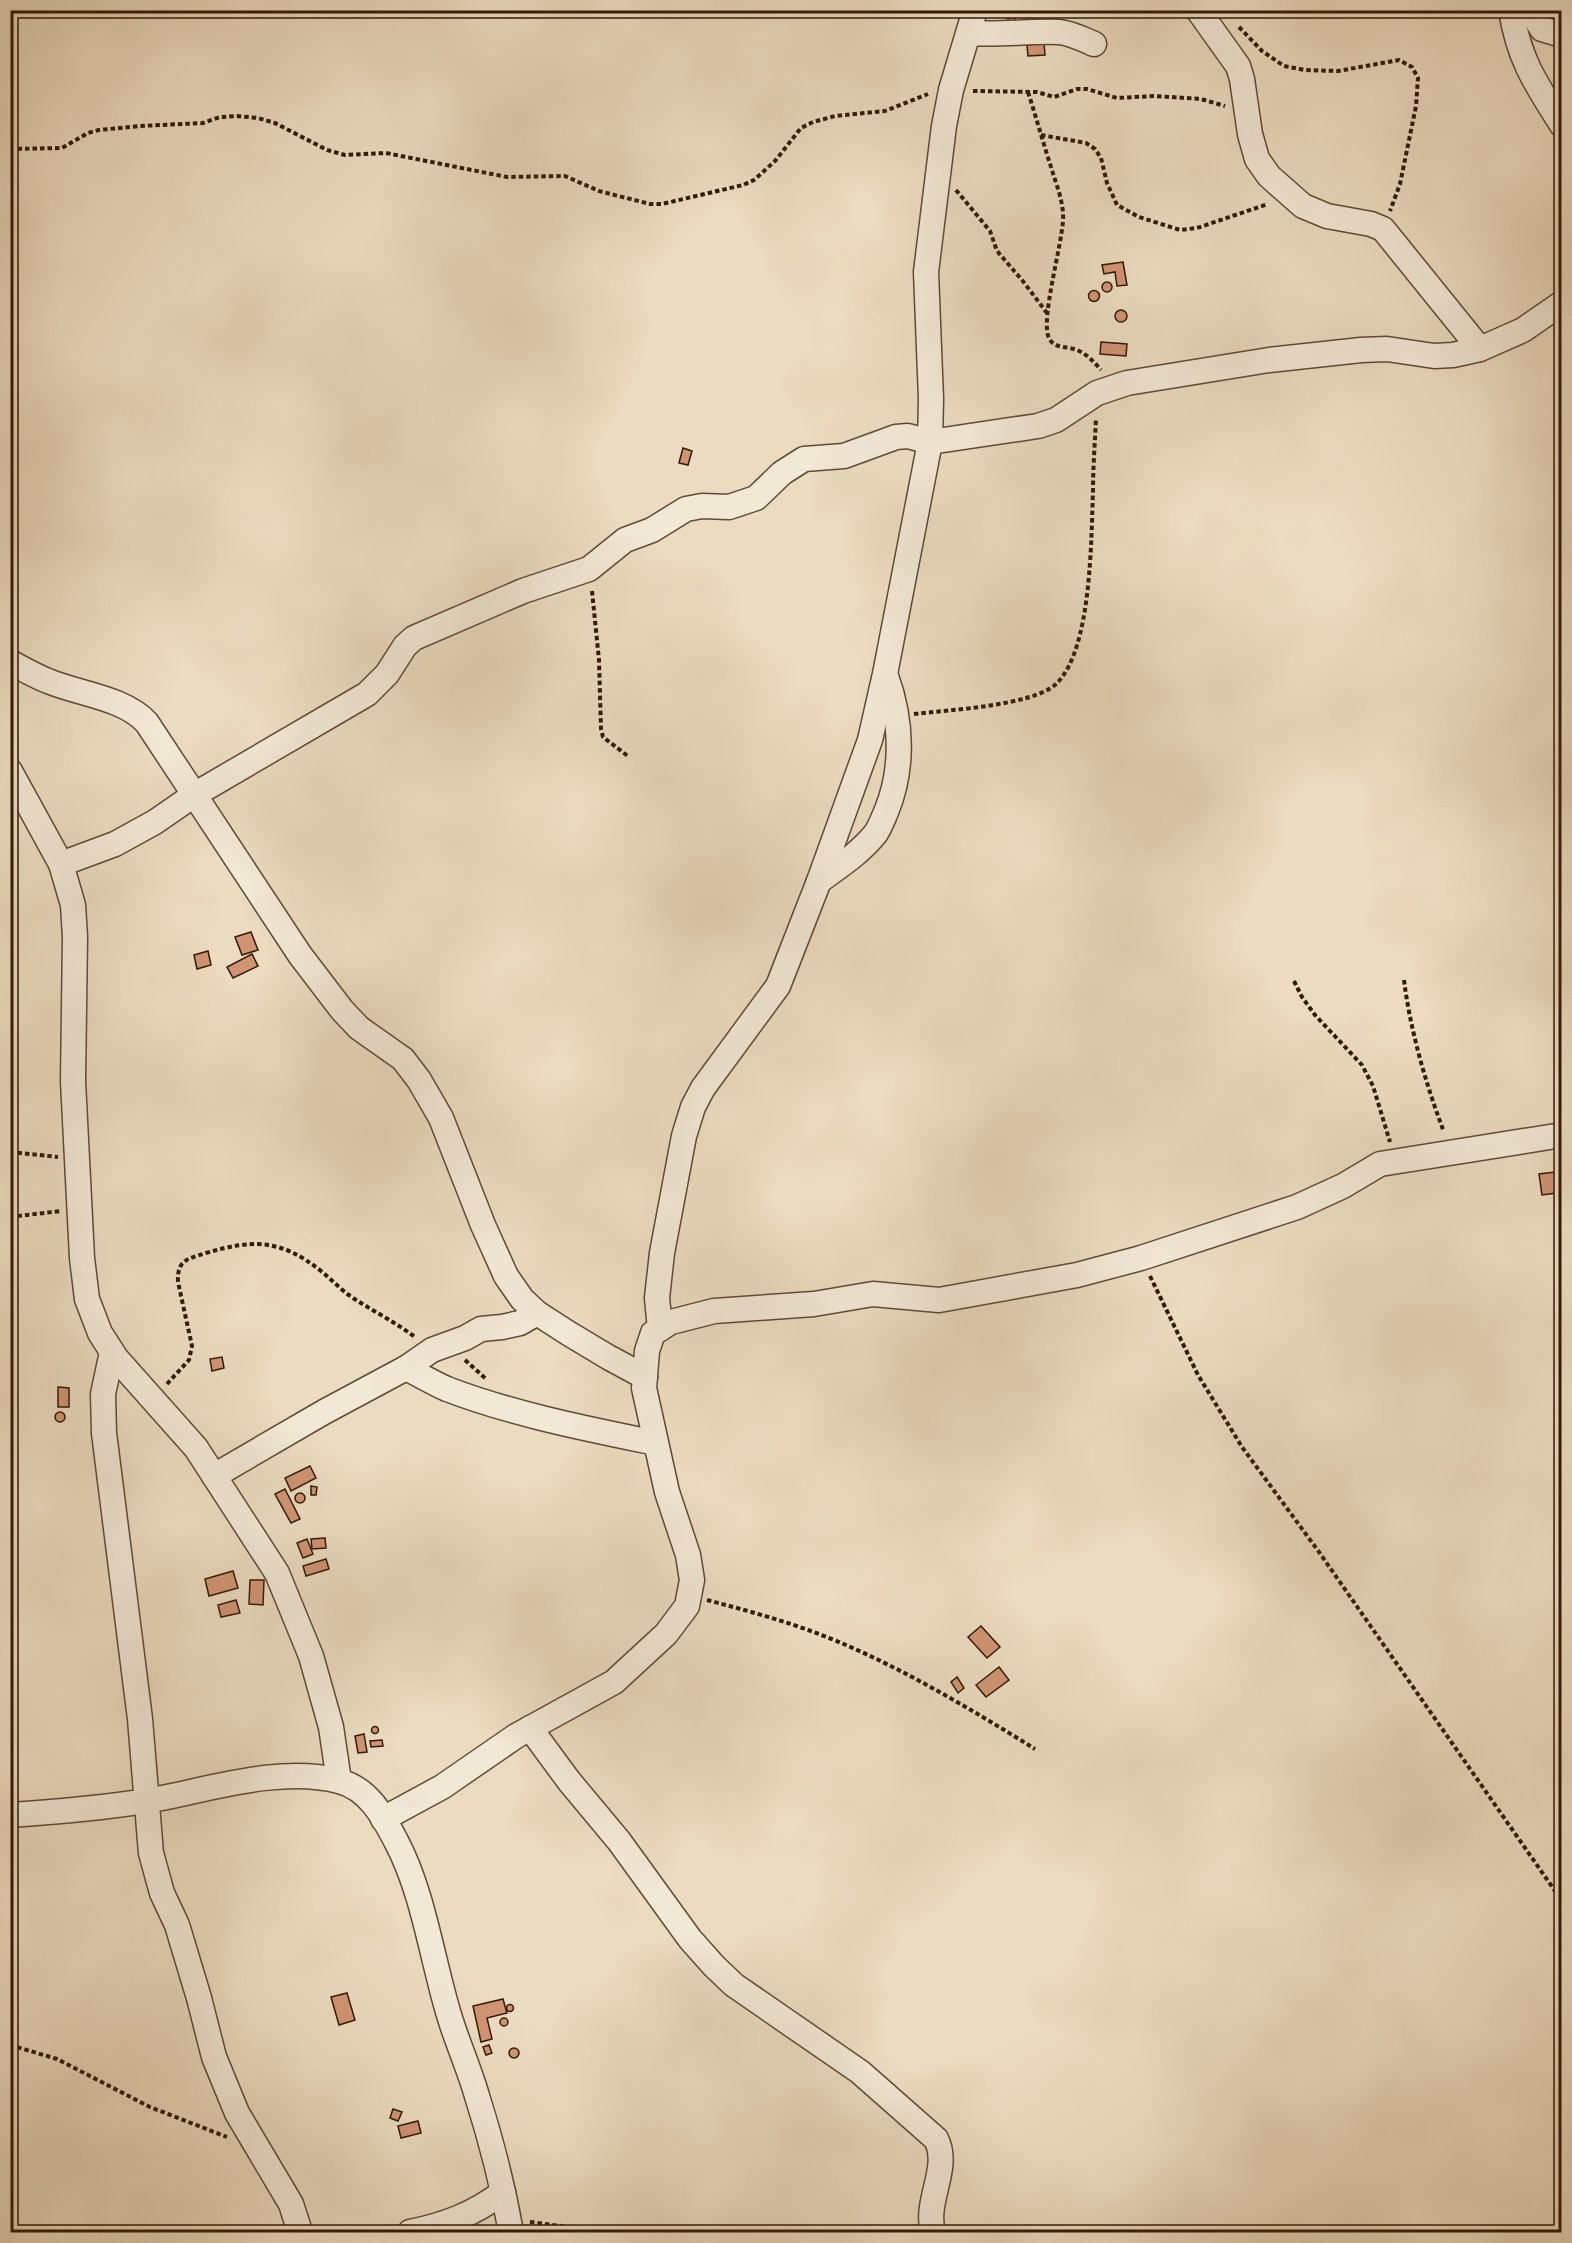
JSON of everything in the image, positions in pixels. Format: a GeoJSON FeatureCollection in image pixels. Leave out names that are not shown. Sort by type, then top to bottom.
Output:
{"type":"FeatureCollection","features":[{"type":"Feature","properties":{"kind":"street"},"geometry":{"type":"LineString","coordinates":[[1198,10],[1239,66],[1257,159],[1269,176],[1303,206],[1327,216],[1371,224],[1383,229],[1480,349]]}},
{"type":"Feature","properties":{"kind":"street"},"geometry":{"type":"LineString","coordinates":[[1511,10],[1521,56],[1562,125]]}},
{"type":"Feature","properties":{"kind":"street"},"geometry":{"type":"LineString","coordinates":[[1530,10],[1542,29],[1562,36]]}},
{"type":"Feature","properties":{"kind":"street"},"geometry":{"type":"LineString","coordinates":[[660,1329],[657,1298],[662,1253],[684,1136],[693,1107],[703,1088],[778,986],[870,740],[930,442],[931,399],[926,272],[938,169],[953,85],[972,22],[996,35],[1059,32],[1074,35],[1094,44]]}},
{"type":"Feature","properties":{"kind":"street"},"geometry":{"type":"LineString","coordinates":[[61,864],[115,844],[155,822],[194,795],[367,694],[387,674],[405,646],[414,638],[523,591],[590,569],[624,540],[652,530],[686,509],[702,506],[729,507],[756,498],[782,474],[804,459],[844,456],[896,436],[908,436],[930,442],[1038,426],[1056,420],[1106,389],[1269,360],[1387,349],[1434,356],[1453,356],[1480,349],[1523,330],[1562,303]]}},
{"type":"Feature","properties":{"kind":"street"},"geometry":{"type":"LineString","coordinates":[[10,662],[48,681],[128,707],[140,714],[300,955],[342,1010],[360,1028],[403,1059],[419,1080],[441,1118],[483,1225],[506,1276],[522,1299],[537,1313],[608,1358],[645,1377]]}},
{"type":"Feature","properties":{"kind":"street"},"geometry":{"type":"LineString","coordinates":[[819,881],[857,854],[878,831],[893,795],[899,745],[897,716],[885,674]]}},
{"type":"Feature","properties":{"kind":"street"},"geometry":{"type":"LineString","coordinates":[[10,771],[21,813],[61,864],[73,905],[75,937],[73,1081],[82,1258],[87,1299],[100,1333],[112,1352],[196,1448],[277,1573],[311,1656],[331,1727],[339,1781]]}},
{"type":"Feature","properties":{"kind":"street"},"geometry":{"type":"LineString","coordinates":[[383,1819],[441,1787],[530,1728],[614,1682],[666,1634],[687,1606],[692,1580],[688,1555],[667,1492],[644,1388],[647,1351],[653,1333],[671,1322],[714,1311],[814,1304],[873,1294],[939,1300],[1077,1275],[1141,1258],[1298,1206],[1343,1186],[1380,1164],[1562,1135]]}},
{"type":"Feature","properties":{"kind":"street"},"geometry":{"type":"LineString","coordinates":[[214,1476],[324,1412],[406,1368],[432,1350],[465,1338],[481,1329],[520,1323],[537,1313]]}},
{"type":"Feature","properties":{"kind":"street"},"geometry":{"type":"LineString","coordinates":[[112,1352],[103,1394],[104,1433],[133,1659],[151,1853],[162,1893],[177,1925],[214,2057],[237,2113],[291,2204],[300,2232]]}},
{"type":"Feature","properties":{"kind":"street"},"geometry":{"type":"LineString","coordinates":[[406,1368],[445,1388],[482,1401],[593,1430],[656,1443]]}},
{"type":"Feature","properties":{"kind":"street"},"geometry":{"type":"LineString","coordinates":[[530,1728],[569,1781],[619,1841],[690,1940],[714,1966],[734,1985],[860,2072],[936,2139],[942,2150],[942,2162],[932,2209],[933,2232]]}},
{"type":"Feature","properties":{"kind":"street"},"geometry":{"type":"LineString","coordinates":[[10,1815],[147,1801],[195,1790],[294,1776],[339,1781],[362,1791],[374,1803],[397,1843],[413,1883],[449,2016],[478,2096],[510,2225]]}},
{"type":"Feature","properties":{"kind":"street"},"geometry":{"type":"LineString","coordinates":[[410,2232],[463,2217],[485,2206],[503,2192]]}},
{"type":"Feature","properties":{"kind":"path"},"geometry":{"type":"LineString","coordinates":[[1236,24],[1262,51],[1284,66],[1338,71],[1399,60],[1412,67],[1418,78],[1416,106],[1400,184],[1383,229]]}},
{"type":"Feature","properties":{"kind":"path"},"geometry":{"type":"LineString","coordinates":[[10,148],[62,148],[88,133],[99,130],[203,123],[220,117],[258,118],[275,123],[327,150],[345,155],[386,153],[507,177],[565,176],[599,191],[638,202],[662,204],[743,185],[754,180],[775,161],[801,128],[813,122],[835,116],[885,111],[953,85],[1028,92],[1054,97],[1077,89],[1088,89],[1117,98],[1155,96],[1201,99],[1222,104],[1247,116]]}},
{"type":"Feature","properties":{"kind":"path"},"geometry":{"type":"LineString","coordinates":[[897,716],[1006,702],[1038,694],[1056,684],[1068,666],[1079,640],[1086,602],[1106,389],[1088,356],[1076,349],[1052,343],[1047,335],[1047,314],[1064,219],[1061,198],[1028,92]]}},
{"type":"Feature","properties":{"kind":"path"},"geometry":{"type":"LineString","coordinates":[[1041,135],[1086,143],[1101,158],[1107,183],[1118,205],[1139,217],[1180,230],[1197,228],[1291,196]]}},
{"type":"Feature","properties":{"kind":"path"},"geometry":{"type":"LineString","coordinates":[[938,169],[979,216],[990,231],[997,251],[1047,314]]}},
{"type":"Feature","properties":{"kind":"path"},"geometry":{"type":"LineString","coordinates":[[590,569],[599,660],[601,729],[603,736],[629,758]]}},
{"type":"Feature","properties":{"kind":"path"},"geometry":{"type":"LineString","coordinates":[[1404,980],[1407,1003],[1428,1083],[1452,1153]]}},
{"type":"Feature","properties":{"kind":"path"},"geometry":{"type":"LineString","coordinates":[[1294,981],[1315,1015],[1362,1065],[1373,1086],[1396,1162]]}},
{"type":"Feature","properties":{"kind":"path"},"geometry":{"type":"LineString","coordinates":[[10,1152],[77,1160]]}},
{"type":"Feature","properties":{"kind":"path"},"geometry":{"type":"LineString","coordinates":[[10,1217],[80,1208]]}},
{"type":"Feature","properties":{"kind":"path"},"geometry":{"type":"LineString","coordinates":[[153,1398],[189,1359],[192,1346],[178,1282],[177,1272],[181,1263],[233,1246],[254,1242],[271,1244],[296,1254],[319,1269],[351,1296],[404,1329],[432,1350]]}},
{"type":"Feature","properties":{"kind":"path"},"geometry":{"type":"LineString","coordinates":[[1141,1258],[1198,1375],[1242,1447],[1319,1552],[1562,1901]]}},
{"type":"Feature","properties":{"kind":"path"},"geometry":{"type":"LineString","coordinates":[[689,1594],[791,1624],[885,1663],[1035,1749]]}},
{"type":"Feature","properties":{"kind":"path"},"geometry":{"type":"LineString","coordinates":[[10,2045],[57,2059],[150,2107],[255,2145]]}},
{"type":"Feature","properties":{"kind":"path"},"geometry":{"type":"LineString","coordinates":[[510,2225],[531,2223],[608,2232]]}},
{"type":"Feature","properties":{"kind":"building"},"geometry":{"type":"Polygon","coordinates":[[[1008,10],[1015,10],[1015,29],[1008,29],[1008,10]]]}},
{"type":"Feature","properties":{"kind":"building"},"geometry":{"type":"Polygon","coordinates":[[[1028,10],[1037,10],[1035,30],[1026,29],[1028,10]]]}},
{"type":"Feature","properties":{"kind":"building"},"geometry":{"type":"Polygon","coordinates":[[[1044,43],[1045,55],[1028,56],[1027,45],[1044,43]]]}},
{"type":"Feature","properties":{"kind":"building"},"geometry":{"type":"Polygon","coordinates":[[[1123,262],[1127,285],[1117,286],[1115,272],[1104,274],[1102,265],[1123,262]]]}},
{"type":"Feature","properties":{"kind":"building"},"geometry":{"type":"Polygon","coordinates":[[[1107,282],[1111,283],[1111,291],[1107,292],[1103,291],[1102,287],[1103,283],[1107,282]]]}},
{"type":"Feature","properties":{"kind":"building"},"geometry":{"type":"Polygon","coordinates":[[[1094,290],[1100,296],[1094,302],[1088,296],[1094,290]]]}},
{"type":"Feature","properties":{"kind":"building"},"geometry":{"type":"Polygon","coordinates":[[[1123,310],[1127,316],[1123,322],[1119,322],[1115,314],[1123,310]]]}},
{"type":"Feature","properties":{"kind":"building"},"geometry":{"type":"Polygon","coordinates":[[[1101,342],[1127,344],[1126,356],[1100,354],[1101,342]]]}},
{"type":"Feature","properties":{"kind":"building"},"geometry":{"type":"Polygon","coordinates":[[[683,448],[692,451],[688,465],[679,463],[683,448]]]}},
{"type":"Feature","properties":{"kind":"building"},"geometry":{"type":"Polygon","coordinates":[[[251,932],[258,950],[242,955],[235,937],[251,932]]]}},
{"type":"Feature","properties":{"kind":"building"},"geometry":{"type":"Polygon","coordinates":[[[208,951],[211,965],[197,969],[194,955],[208,951]]]}},
{"type":"Feature","properties":{"kind":"building"},"geometry":{"type":"Polygon","coordinates":[[[252,954],[258,966],[233,978],[227,967],[252,954]]]}},
{"type":"Feature","properties":{"kind":"building"},"geometry":{"type":"Polygon","coordinates":[[[1555,1172],[1557,1193],[1542,1195],[1539,1174],[1555,1172]]]}},
{"type":"Feature","properties":{"kind":"building"},"geometry":{"type":"Polygon","coordinates":[[[222,1357],[224,1368],[212,1371],[210,1359],[222,1357]]]}},
{"type":"Feature","properties":{"kind":"building"},"geometry":{"type":"Polygon","coordinates":[[[58,1387],[69,1388],[69,1407],[58,1407],[58,1387]]]}},
{"type":"Feature","properties":{"kind":"building"},"geometry":{"type":"Polygon","coordinates":[[[60,1412],[64,1413],[64,1421],[60,1422],[56,1421],[55,1417],[56,1413],[60,1412]]]}},
{"type":"Feature","properties":{"kind":"building"},"geometry":{"type":"Polygon","coordinates":[[[310,1466],[316,1478],[291,1491],[285,1478],[310,1466]]]}},
{"type":"Feature","properties":{"kind":"building"},"geometry":{"type":"Polygon","coordinates":[[[311,1486],[317,1487],[316,1495],[311,1495],[311,1486]]]}},
{"type":"Feature","properties":{"kind":"building"},"geometry":{"type":"Polygon","coordinates":[[[285,1489],[300,1519],[291,1523],[275,1494],[285,1489]]]}},
{"type":"Feature","properties":{"kind":"building"},"geometry":{"type":"Polygon","coordinates":[[[300,1493],[304,1494],[304,1502],[300,1503],[296,1502],[295,1498],[296,1494],[300,1493]]]}},
{"type":"Feature","properties":{"kind":"building"},"geometry":{"type":"Polygon","coordinates":[[[325,1538],[326,1548],[312,1549],[311,1539],[325,1538]]]}},
{"type":"Feature","properties":{"kind":"building"},"geometry":{"type":"Polygon","coordinates":[[[307,1539],[313,1554],[303,1558],[297,1543],[307,1539]]]}},
{"type":"Feature","properties":{"kind":"building"},"geometry":{"type":"Polygon","coordinates":[[[326,1559],[329,1569],[306,1576],[303,1566],[326,1559]]]}},
{"type":"Feature","properties":{"kind":"building"},"geometry":{"type":"Polygon","coordinates":[[[233,1571],[238,1588],[209,1596],[205,1579],[233,1571]]]}},
{"type":"Feature","properties":{"kind":"building"},"geometry":{"type":"Polygon","coordinates":[[[250,1580],[264,1580],[263,1605],[249,1604],[250,1580]]]}},
{"type":"Feature","properties":{"kind":"building"},"geometry":{"type":"Polygon","coordinates":[[[236,1600],[240,1613],[221,1617],[218,1605],[236,1600]]]}},
{"type":"Feature","properties":{"kind":"building"},"geometry":{"type":"Polygon","coordinates":[[[981,1626],[1000,1647],[987,1658],[968,1637],[981,1626]]]}},
{"type":"Feature","properties":{"kind":"building"},"geometry":{"type":"Polygon","coordinates":[[[999,1667],[1009,1680],[986,1697],[976,1685],[999,1667]]]}},
{"type":"Feature","properties":{"kind":"building"},"geometry":{"type":"Polygon","coordinates":[[[957,1677],[964,1688],[958,1693],[951,1682],[957,1677]]]}},
{"type":"Feature","properties":{"kind":"building"},"geometry":{"type":"Polygon","coordinates":[[[375,1726],[379,1730],[375,1734],[371,1730],[375,1726]]]}},
{"type":"Feature","properties":{"kind":"building"},"geometry":{"type":"Polygon","coordinates":[[[364,1734],[367,1752],[358,1753],[355,1736],[364,1734]]]}},
{"type":"Feature","properties":{"kind":"building"},"geometry":{"type":"Polygon","coordinates":[[[382,1740],[383,1746],[371,1747],[370,1741],[382,1740]]]}},
{"type":"Feature","properties":{"kind":"building"},"geometry":{"type":"Polygon","coordinates":[[[347,1993],[355,2020],[339,2025],[331,1997],[347,1993]]]}},
{"type":"Feature","properties":{"kind":"building"},"geometry":{"type":"Polygon","coordinates":[[[503,1999],[507,2013],[487,2018],[492,2039],[481,2042],[473,2006],[503,1999]]]}},
{"type":"Feature","properties":{"kind":"building"},"geometry":{"type":"Polygon","coordinates":[[[510,2005],[513,2008],[510,2011],[507,2008],[510,2005]]]}},
{"type":"Feature","properties":{"kind":"building"},"geometry":{"type":"Polygon","coordinates":[[[504,2018],[508,2022],[504,2026],[500,2022],[504,2018]]]}},
{"type":"Feature","properties":{"kind":"building"},"geometry":{"type":"Polygon","coordinates":[[[489,2045],[492,2053],[486,2055],[483,2047],[489,2045]]]}},
{"type":"Feature","properties":{"kind":"building"},"geometry":{"type":"Polygon","coordinates":[[[514,2048],[519,2053],[514,2058],[509,2053],[514,2048]]]}},
{"type":"Feature","properties":{"kind":"building"},"geometry":{"type":"Polygon","coordinates":[[[393,2109],[402,2112],[398,2121],[390,2118],[393,2109]]]}},
{"type":"Feature","properties":{"kind":"building"},"geometry":{"type":"Polygon","coordinates":[[[418,2121],[421,2133],[401,2138],[398,2126],[418,2121]]]}}]}
